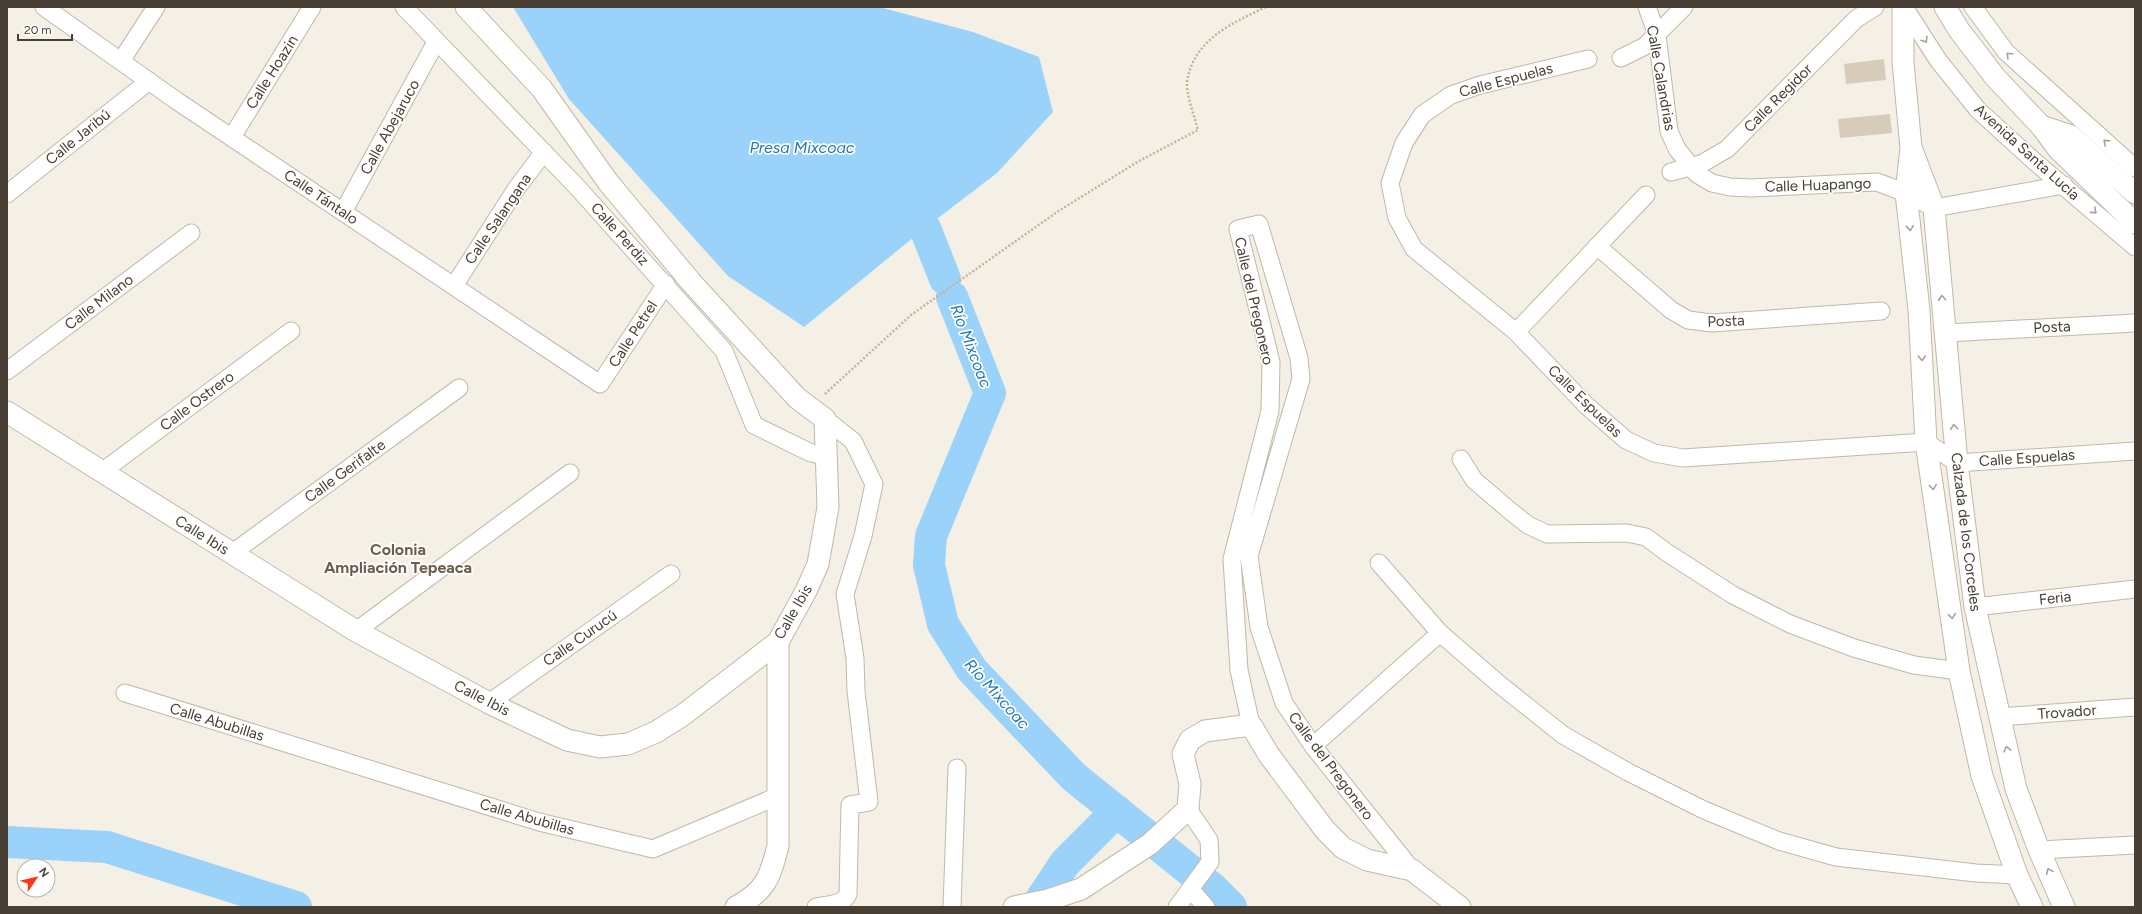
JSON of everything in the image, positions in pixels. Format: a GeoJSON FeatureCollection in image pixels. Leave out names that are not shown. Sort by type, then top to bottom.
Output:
{"type":"FeatureCollection","features":[{"type":"Feature","properties":{"kind":"street","name":"Calle Tántalo"},"geometry":{"type":"LineString","coordinates":[[44,7],[149,81],[600,384]]}},
{"type":"Feature","properties":{"kind":"street"},"geometry":{"type":"LineString","coordinates":[[121,61],[156,7]]}},
{"type":"Feature","properties":{"kind":"street","name":"Calle Hoazin"},"geometry":{"type":"LineString","coordinates":[[232,137],[312,7]]}},
{"type":"Feature","properties":{"kind":"street","name":"Calle Perdiz"},"geometry":{"type":"LineString","coordinates":[[404,7],[436,42],[544,152],[666,284],[724,351],[754,425],[811,453],[822,430],[797,398],[691,282],[608,182],[542,89],[466,7]]}},
{"type":"Feature","properties":{"kind":"street","name":"Calle Calandrias"},"geometry":{"type":"LineString","coordinates":[[1647,7],[1657,35],[1668,131],[1677,150],[1691,168]]}},
{"type":"Feature","properties":{"kind":"street"},"geometry":{"type":"LineString","coordinates":[[1621,58],[1640,49],[1657,35],[1684,7]]}},
{"type":"Feature","properties":{"kind":"street","name":"Calle Regidor"},"geometry":{"type":"LineString","coordinates":[[1671,172],[1691,168],[1712,159],[1728,149],[1856,18],[1875,7]]}},
{"type":"Feature","properties":{"kind":"street","name":"Calzada de los Corceles"},"geometry":{"type":"LineString","coordinates":[[1904,7],[1902,62],[1911,148],[1906,193],[1919,310],[1926,442],[1960,671],[1982,776],[2016,875],[2032,907]]}},
{"type":"Feature","properties":{"kind":"street","name":"Avenida Santa Lucía"},"geometry":{"type":"LineString","coordinates":[[1904,7],[1938,60],[1978,110],[2034,161],[2135,247]]}},
{"type":"Feature","properties":{"kind":"street","name":"Avenida Santa Lucía"},"geometry":{"type":"LineString","coordinates":[[1945,7],[1959,30],[1995,77],[2041,126],[2058,150],[2135,223]]}},
{"type":"Feature","properties":{"kind":"street"},"geometry":{"type":"LineString","coordinates":[[1973,7],[2006,52],[2135,168]]}},
{"type":"Feature","properties":{"kind":"street","name":"Calle Abejaruco"},"geometry":{"type":"LineString","coordinates":[[343,212],[436,42]]}},
{"type":"Feature","properties":{"kind":"street","name":"Calle Espuelas"},"geometry":{"type":"LineString","coordinates":[[1588,59],[1480,84],[1451,95],[1422,115],[1404,143],[1390,183],[1397,218],[1414,249],[1516,332],[1587,406],[1626,440],[1654,453],[1683,458],[1926,442],[1957,463],[2135,451]]}},
{"type":"Feature","properties":{"kind":"street","name":"Calle Jaribú"},"geometry":{"type":"LineString","coordinates":[[7,194],[149,81]]}},
{"type":"Feature","properties":{"kind":"street","name":"Avenida Santa Lucía"},"geometry":{"type":"LineString","coordinates":[[2041,126],[2071,136],[2135,192]]}},
{"type":"Feature","properties":{"kind":"street","name":"Calzada de los Corceles"},"geometry":{"type":"LineString","coordinates":[[1911,148],[1934,208],[1957,463],[1975,607],[2016,789],[2039,850],[2064,907]]}},
{"type":"Feature","properties":{"kind":"street","name":"Calle Salangana"},"geometry":{"type":"LineString","coordinates":[[454,286],[516,189],[544,152]]}},
{"type":"Feature","properties":{"kind":"street","name":"Calle Huapango"},"geometry":{"type":"LineString","coordinates":[[1691,168],[1705,180],[1730,187],[1751,188],[1877,182],[1906,193],[1934,208]]}},
{"type":"Feature","properties":{"kind":"street"},"geometry":{"type":"LineString","coordinates":[[1934,208],[2064,185]]}},
{"type":"Feature","properties":{"kind":"street"},"geometry":{"type":"LineString","coordinates":[[1516,332],[1646,195]]}},
{"type":"Feature","properties":{"kind":"street","name":"Calle del Pregonero"},"geometry":{"type":"LineString","coordinates":[[1412,870],[1367,860],[1343,848],[1320,824],[1269,755],[1251,725],[1239,670],[1232,560],[1270,411],[1271,362],[1238,229],[1259,224],[1299,358],[1301,379],[1249,556],[1259,627],[1284,703],[1314,746],[1412,870],[1460,907]]}},
{"type":"Feature","properties":{"kind":"street","name":"Calle Milano"},"geometry":{"type":"LineString","coordinates":[[7,371],[191,233]]}},
{"type":"Feature","properties":{"kind":"street","name":"Posta"},"geometry":{"type":"LineString","coordinates":[[1597,246],[1671,310],[1688,320],[1712,323],[1881,311]]}},
{"type":"Feature","properties":{"kind":"street","name":"Calle Petrel"},"geometry":{"type":"LineString","coordinates":[[600,384],[666,284]]}},
{"type":"Feature","properties":{"kind":"street","name":"Posta"},"geometry":{"type":"LineString","coordinates":[[1946,334],[2135,323]]}},
{"type":"Feature","properties":{"kind":"street","name":"Calle Ostrero"},"geometry":{"type":"LineString","coordinates":[[103,471],[291,331]]}},
{"type":"Feature","properties":{"kind":"street","name":"Calle Gerifalte"},"geometry":{"type":"LineString","coordinates":[[231,554],[459,388]]}},
{"type":"Feature","properties":{"kind":"street","name":"Calle Ibis"},"geometry":{"type":"LineString","coordinates":[[7,412],[103,471],[231,554],[356,631],[488,703],[567,740],[600,746],[628,744],[656,732],[683,715],[778,642],[806,591],[818,564],[828,507],[822,430]]}},
{"type":"Feature","properties":{"kind":"street"},"geometry":{"type":"LineString","coordinates":[[816,907],[841,902],[847,898],[850,805],[869,802],[856,691],[855,658],[845,594],[863,536],[874,484],[853,442],[822,430]]}},
{"type":"Feature","properties":{"kind":"street"},"geometry":{"type":"LineString","coordinates":[[1461,459],[1474,480],[1528,525],[1547,534],[1627,533],[1646,537],[1733,595],[1790,624],[1854,648],[1914,665],[1960,671]]}},
{"type":"Feature","properties":{"kind":"street"},"geometry":{"type":"LineString","coordinates":[[356,631],[570,473]]}},
{"type":"Feature","properties":{"kind":"street"},"geometry":{"type":"LineString","coordinates":[[1379,563],[1440,633],[1499,684],[1563,735],[1628,772],[1704,810],[1780,841],[1836,857],[1976,873],[2016,875]]}},
{"type":"Feature","properties":{"kind":"street","name":"Calle Curucú"},"geometry":{"type":"LineString","coordinates":[[488,703],[671,574]]}},
{"type":"Feature","properties":{"kind":"street","name":"Feria"},"geometry":{"type":"LineString","coordinates":[[1975,607],[2135,589]]}},
{"type":"Feature","properties":{"kind":"street"},"geometry":{"type":"LineString","coordinates":[[1314,746],[1440,633]]}},
{"type":"Feature","properties":{"kind":"street"},"geometry":{"type":"LineString","coordinates":[[736,907],[750,900],[770,877],[778,846],[778,642]]}},
{"type":"Feature","properties":{"kind":"street","name":"Calle Abubillas"},"geometry":{"type":"LineString","coordinates":[[125,693],[539,822],[653,849],[778,796]]}},
{"type":"Feature","properties":{"kind":"street","name":"Trovador"},"geometry":{"type":"LineString","coordinates":[[1999,717],[2135,707]]}},
{"type":"Feature","properties":{"kind":"street"},"geometry":{"type":"LineString","coordinates":[[1177,907],[1210,862],[1209,840],[1188,809],[1190,784],[1183,754],[1190,740],[1205,731],[1251,725]]}},
{"type":"Feature","properties":{"kind":"street"},"geometry":{"type":"LineString","coordinates":[[952,907],[957,768]]}},
{"type":"Feature","properties":{"kind":"street"},"geometry":{"type":"LineString","coordinates":[[1014,907],[1048,900],[1081,889],[1150,844],[1188,809]]}},
{"type":"Feature","properties":{"kind":"street"},"geometry":{"type":"LineString","coordinates":[[2039,850],[2135,845]]}},
{"type":"Feature","properties":{"kind":"street"},"geometry":{"type":"LineString","coordinates":[[1191,889],[1206,907]]}},
{"type":"Feature","properties":{"kind":"path"},"geometry":{"type":"LineString","coordinates":[[822,430],[911,315],[1057,212],[1139,161],[1198,130],[1187,83],[1193,60],[1204,44],[1243,18],[1266,7]]}},
{"type":"Feature","properties":{"kind":"water","name":"Presa Mixcoac"},"geometry":{"type":"Polygon","coordinates":[[[513,7],[879,7],[973,32],[1039,57],[1053,112],[997,173],[925,228],[804,327],[728,276],[569,99],[513,7]]]}},
{"type":"Feature","properties":{"kind":"building"},"geometry":{"type":"Polygon","coordinates":[[[1884,59],[1886,80],[1846,84],[1844,64],[1884,59]]]}},
{"type":"Feature","properties":{"kind":"building"},"geometry":{"type":"Polygon","coordinates":[[[1890,114],[1892,133],[1840,138],[1838,119],[1890,114]]]}},
{"type":"Feature","properties":{"kind":"waterway","name":"Río Mixcoac"},"geometry":{"type":"LineString","coordinates":[[925,228],[945,279]]}},
{"type":"Feature","properties":{"kind":"waterway","name":"Río Mixcoac"},"geometry":{"type":"LineString","coordinates":[[952,297],[990,393],[931,536],[929,565],[943,624],[972,670],[1074,777],[1213,889],[1231,907]]}},
{"type":"Feature","properties":{"kind":"waterway"},"geometry":{"type":"LineString","coordinates":[[1036,907],[1065,863],[1117,811]]}},
{"type":"Feature","properties":{"kind":"waterway"},"geometry":{"type":"LineString","coordinates":[[7,842],[107,847],[296,907]]}},
{"type":"Feature","properties":{"kind":"district","name":"Colonia Ampliación Tepeaca"},"geometry":{"type":"Point","coordinates":[398,558]}}]}
